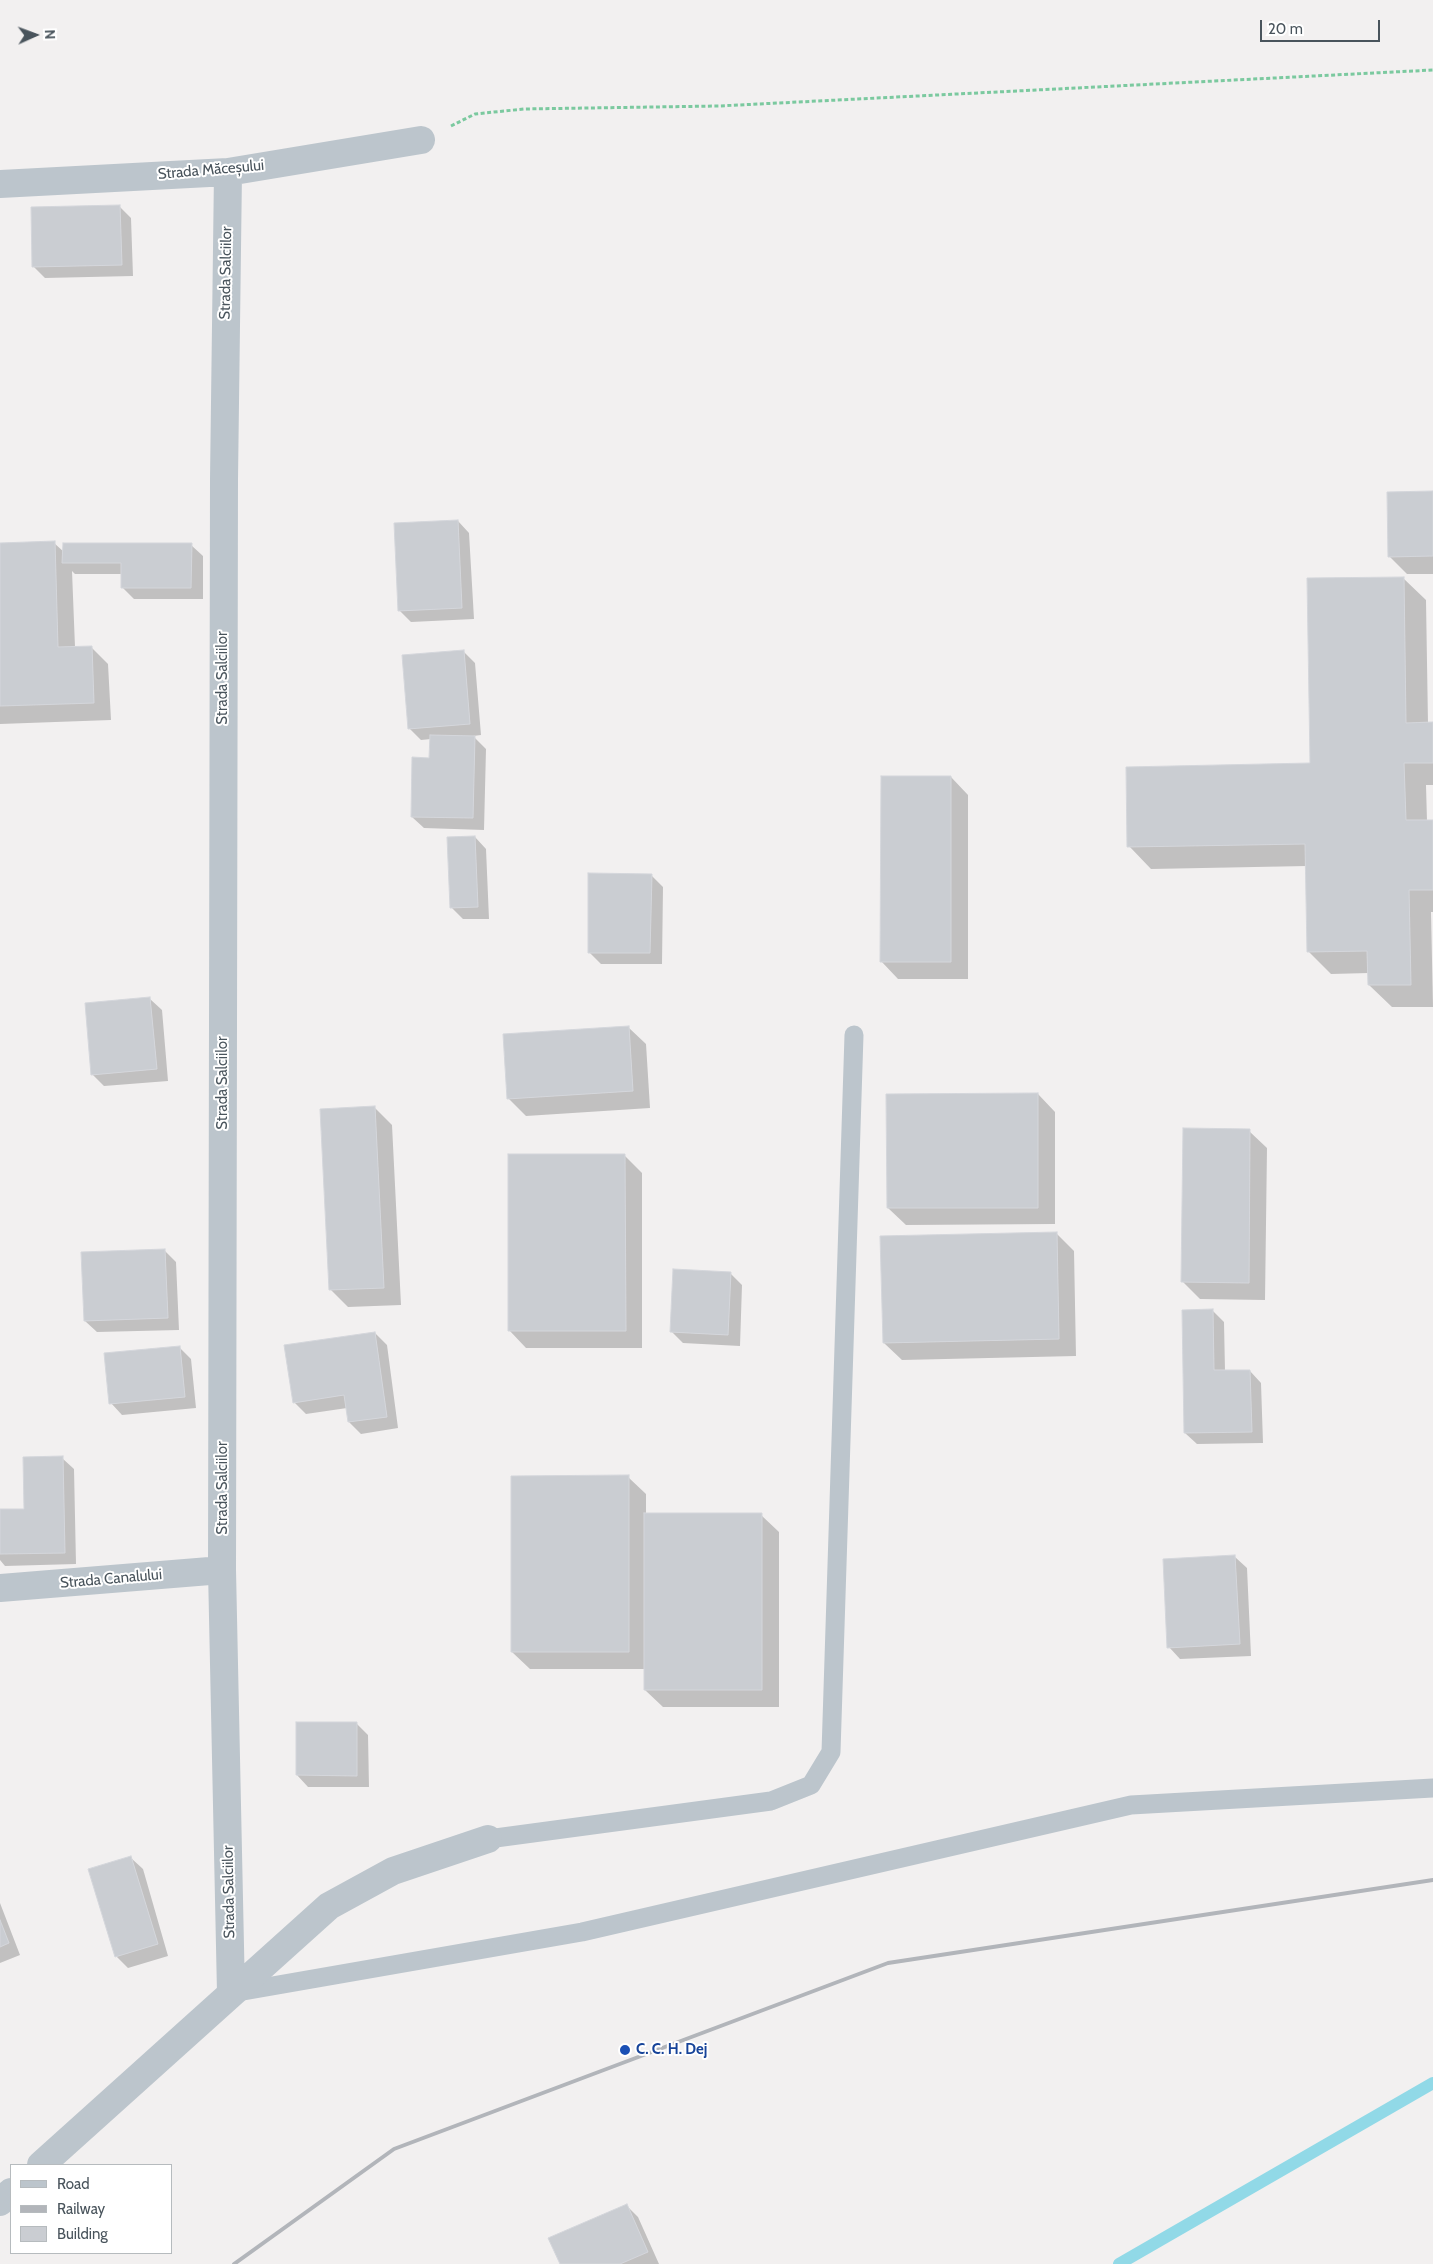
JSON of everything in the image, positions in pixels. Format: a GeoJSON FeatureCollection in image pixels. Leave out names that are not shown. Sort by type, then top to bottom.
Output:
{"type":"FeatureCollection","features":[{"type":"Feature","properties":{"kind":"street","name":"Strada Măceșului"},"geometry":{"type":"LineString","coordinates":[[0,184],[228,172],[421,140]]}},
{"type":"Feature","properties":{"kind":"street","name":"Strada Salciilor"},"geometry":{"type":"LineString","coordinates":[[228,172],[224,508],[222,1570],[230,1993]]}},
{"type":"Feature","properties":{"kind":"street","name":"Strada Canalului"},"geometry":{"type":"LineString","coordinates":[[0,1588],[222,1570]]}},
{"type":"Feature","properties":{"kind":"street"},"geometry":{"type":"LineString","coordinates":[[42,2164],[230,1993],[329,1906],[393,1871],[488,1839]]}},
{"type":"Feature","properties":{"kind":"street"},"geometry":{"type":"LineString","coordinates":[[0,2202],[10,2193]]}},
{"type":"Feature","properties":{"kind":"lane"},"geometry":{"type":"LineString","coordinates":[[488,1839],[770,1801],[811,1785],[831,1752],[854,1035]]}},
{"type":"Feature","properties":{"kind":"lane"},"geometry":{"type":"LineString","coordinates":[[230,1993],[582,1932],[1131,1805],[1433,1788]]}},
{"type":"Feature","properties":{"kind":"path"},"geometry":{"type":"LineString","coordinates":[[421,140],[474,114],[524,108],[719,106],[1433,70]]}},
{"type":"Feature","properties":{"kind":"building"},"geometry":{"type":"Polygon","coordinates":[[[120,205],[122,265],[32,267],[31,207],[120,205]]]}},
{"type":"Feature","properties":{"kind":"building"},"geometry":{"type":"Polygon","coordinates":[[[1433,491],[1433,556],[1388,557],[1387,492],[1433,491]]]}},
{"type":"Feature","properties":{"kind":"building"},"geometry":{"type":"Polygon","coordinates":[[[458,520],[462,608],[398,611],[394,523],[458,520]]]}},
{"type":"Feature","properties":{"kind":"building"},"geometry":{"type":"Polygon","coordinates":[[[55,541],[58,647],[92,646],[94,703],[0,706],[0,543],[55,541]]]}},
{"type":"Feature","properties":{"kind":"building"},"geometry":{"type":"Polygon","coordinates":[[[63,543],[192,543],[191,588],[121,588],[121,563],[62,563],[63,543]]]}},
{"type":"Feature","properties":{"kind":"building"},"geometry":{"type":"Polygon","coordinates":[[[1404,577],[1406,723],[1433,722],[1433,763],[1404,763],[1406,820],[1433,820],[1433,890],[1409,890],[1411,985],[1368,985],[1367,951],[1307,952],[1305,844],[1127,847],[1126,767],[1310,763],[1307,578],[1404,577]]]}},
{"type":"Feature","properties":{"kind":"building"},"geometry":{"type":"Polygon","coordinates":[[[464,650],[470,724],[408,729],[402,655],[464,650]]]}},
{"type":"Feature","properties":{"kind":"building"},"geometry":{"type":"Polygon","coordinates":[[[430,735],[475,736],[473,818],[411,817],[412,757],[429,758],[430,735]]]}},
{"type":"Feature","properties":{"kind":"building"},"geometry":{"type":"Polygon","coordinates":[[[881,776],[951,776],[951,962],[880,962],[881,776]]]}},
{"type":"Feature","properties":{"kind":"building"},"geometry":{"type":"Polygon","coordinates":[[[475,836],[478,907],[450,908],[447,837],[475,836]]]}},
{"type":"Feature","properties":{"kind":"building"},"geometry":{"type":"Polygon","coordinates":[[[588,873],[652,874],[650,953],[588,953],[588,873]]]}},
{"type":"Feature","properties":{"kind":"building"},"geometry":{"type":"Polygon","coordinates":[[[150,997],[157,1069],[91,1075],[85,1003],[150,997]]]}},
{"type":"Feature","properties":{"kind":"building"},"geometry":{"type":"Polygon","coordinates":[[[629,1026],[633,1091],[507,1099],[503,1034],[629,1026]]]}},
{"type":"Feature","properties":{"kind":"building"},"geometry":{"type":"Polygon","coordinates":[[[1038,1093],[1038,1208],[887,1208],[886,1094],[1038,1093]]]}},
{"type":"Feature","properties":{"kind":"building"},"geometry":{"type":"Polygon","coordinates":[[[375,1106],[384,1288],[329,1290],[320,1109],[375,1106]]]}},
{"type":"Feature","properties":{"kind":"building"},"geometry":{"type":"Polygon","coordinates":[[[1183,1128],[1250,1129],[1249,1283],[1181,1282],[1183,1128]]]}},
{"type":"Feature","properties":{"kind":"building"},"geometry":{"type":"Polygon","coordinates":[[[508,1154],[625,1154],[626,1331],[508,1331],[508,1154]]]}},
{"type":"Feature","properties":{"kind":"building"},"geometry":{"type":"Polygon","coordinates":[[[1057,1232],[1059,1339],[883,1343],[880,1236],[1057,1232]]]}},
{"type":"Feature","properties":{"kind":"building"},"geometry":{"type":"Polygon","coordinates":[[[165,1249],[168,1318],[84,1321],[81,1252],[165,1249]]]}},
{"type":"Feature","properties":{"kind":"building"},"geometry":{"type":"Polygon","coordinates":[[[673,1269],[731,1272],[728,1335],[670,1332],[673,1269]]]}},
{"type":"Feature","properties":{"kind":"building"},"geometry":{"type":"Polygon","coordinates":[[[1213,1309],[1214,1370],[1250,1370],[1252,1432],[1184,1433],[1182,1310],[1213,1309]]]}},
{"type":"Feature","properties":{"kind":"building"},"geometry":{"type":"Polygon","coordinates":[[[375,1332],[387,1417],[348,1422],[344,1395],[293,1403],[284,1345],[375,1332]]]}},
{"type":"Feature","properties":{"kind":"building"},"geometry":{"type":"Polygon","coordinates":[[[180,1346],[185,1397],[109,1404],[104,1353],[180,1346]]]}},
{"type":"Feature","properties":{"kind":"building"},"geometry":{"type":"Polygon","coordinates":[[[63,1456],[65,1553],[0,1554],[0,1509],[24,1509],[23,1457],[63,1456]]]}},
{"type":"Feature","properties":{"kind":"building"},"geometry":{"type":"Polygon","coordinates":[[[629,1475],[629,1652],[511,1652],[511,1476],[629,1475]]]}},
{"type":"Feature","properties":{"kind":"building"},"geometry":{"type":"Polygon","coordinates":[[[644,1513],[762,1513],[762,1690],[644,1690],[644,1513]]]}},
{"type":"Feature","properties":{"kind":"building"},"geometry":{"type":"Polygon","coordinates":[[[1235,1555],[1240,1644],[1167,1648],[1163,1559],[1235,1555]]]}},
{"type":"Feature","properties":{"kind":"building"},"geometry":{"type":"Polygon","coordinates":[[[296,1722],[357,1722],[357,1776],[296,1775],[296,1722]]]}},
{"type":"Feature","properties":{"kind":"building"},"geometry":{"type":"Polygon","coordinates":[[[131,1856],[158,1944],[115,1957],[88,1869],[131,1856]]]}},
{"type":"Feature","properties":{"kind":"building"},"geometry":{"type":"Polygon","coordinates":[[[0,1920],[9,1943],[0,1947],[0,1920]]]}},
{"type":"Feature","properties":{"kind":"building"},"geometry":{"type":"Polygon","coordinates":[[[627,2204],[648,2252],[620,2264],[560,2264],[548,2238],[627,2204]]]}},
{"type":"Feature","properties":{"kind":"waterway"},"geometry":{"type":"LineString","coordinates":[[1119,2264],[1433,2083]]}},
{"type":"Feature","properties":{"kind":"railway"},"geometry":{"type":"LineString","coordinates":[[234,2264],[394,2149],[888,1963],[1433,1880]]}},
{"type":"Feature","properties":{"kind":"place","name":"C. C. H. Dej"},"geometry":{"type":"Point","coordinates":[625,2050]}}]}
